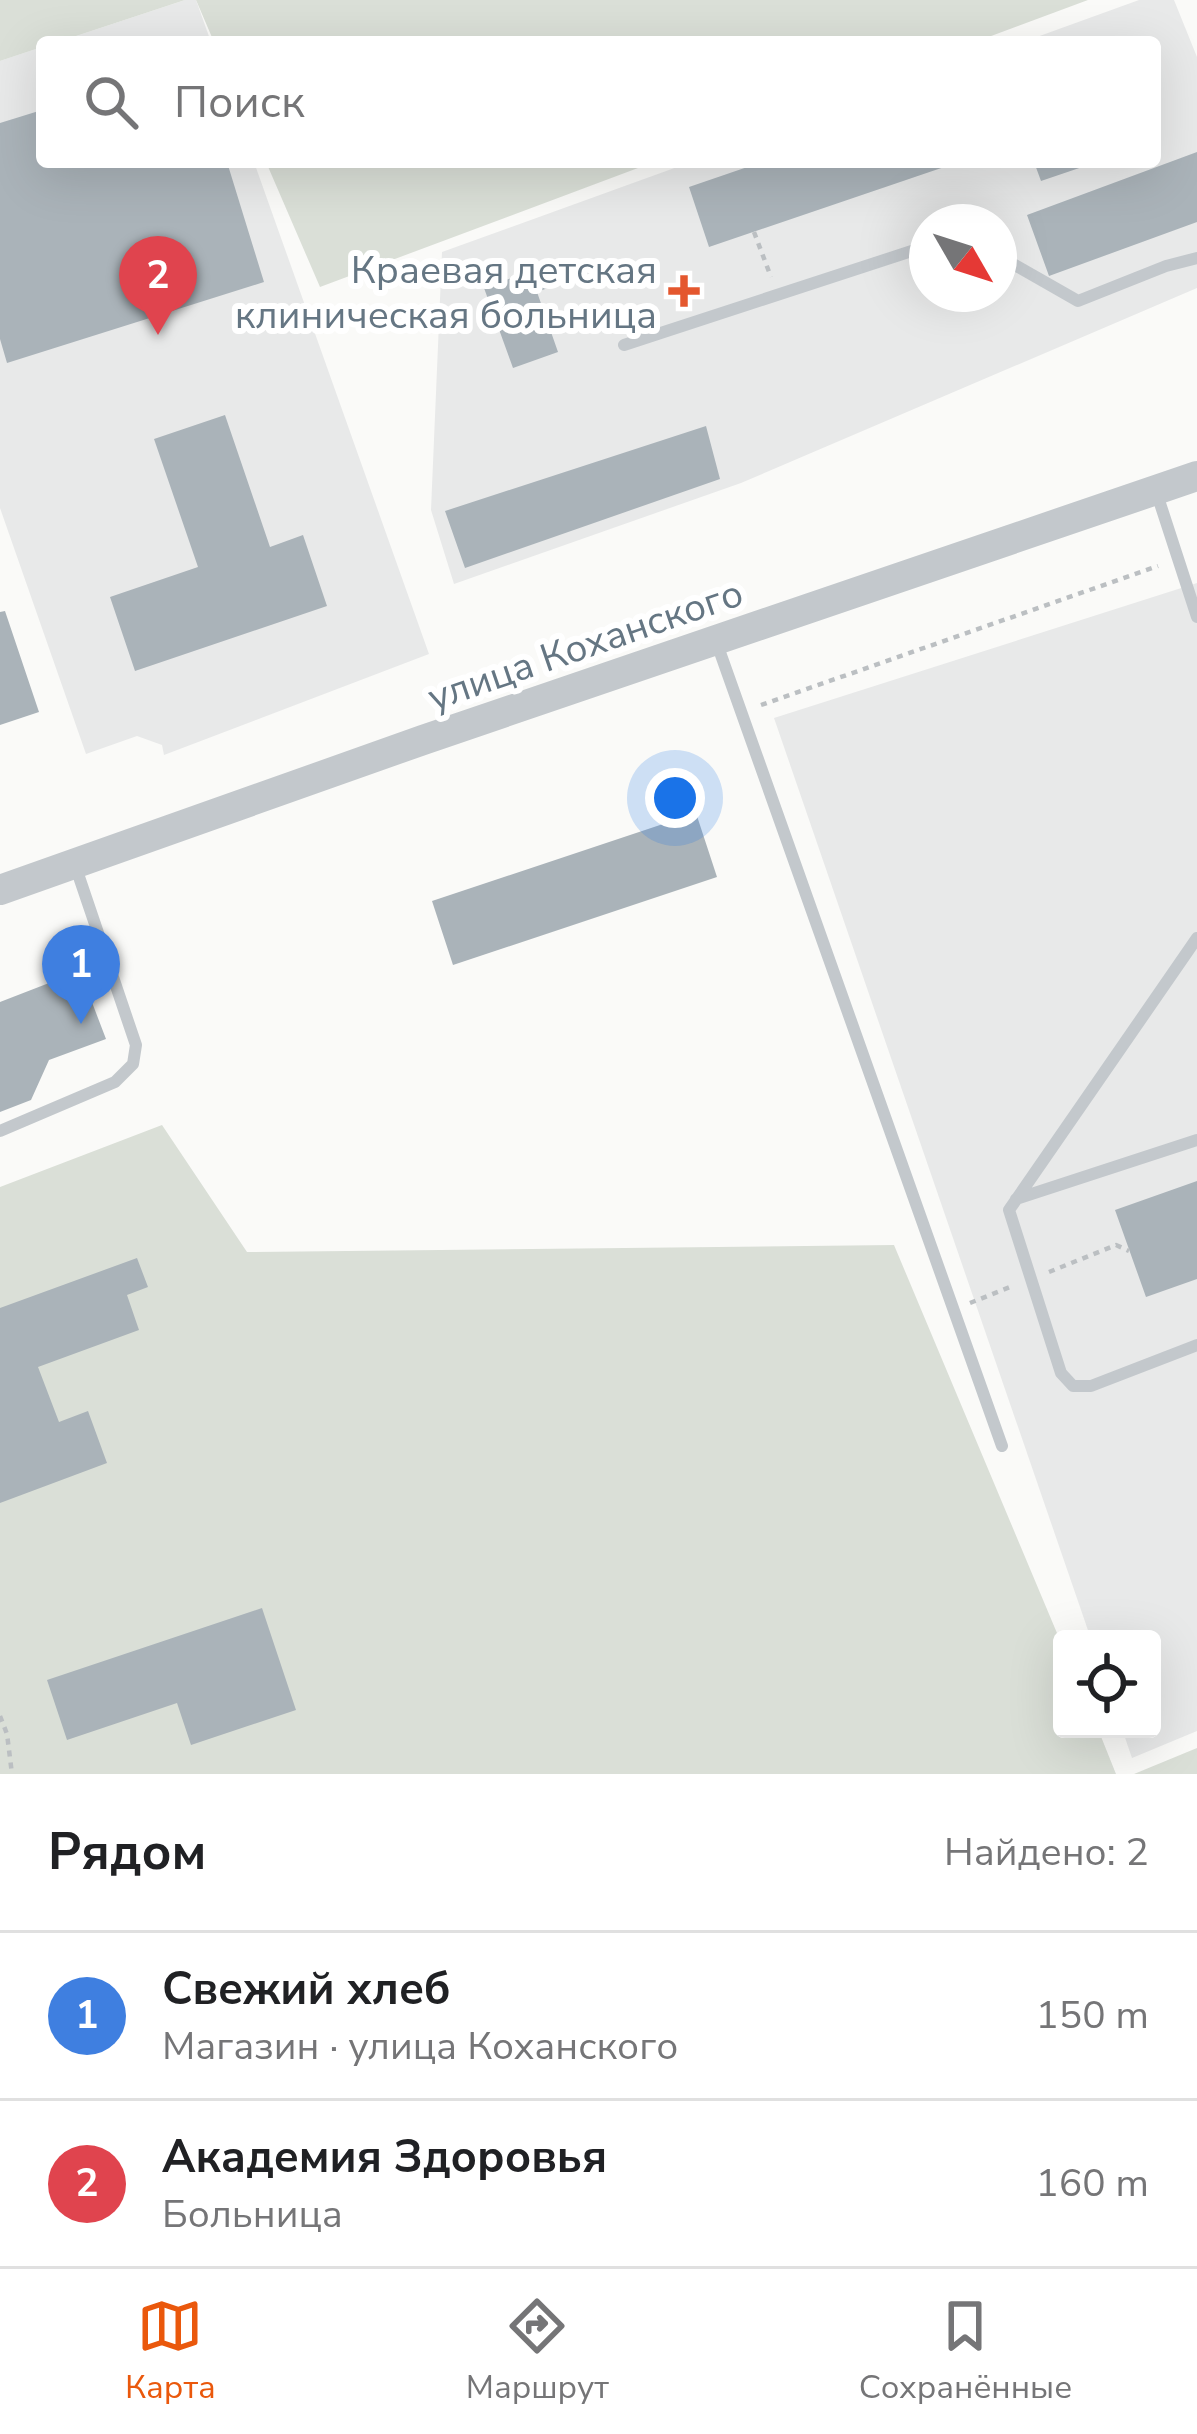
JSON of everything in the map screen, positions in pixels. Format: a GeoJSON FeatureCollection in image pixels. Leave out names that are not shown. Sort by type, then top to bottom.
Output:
{"type":"FeatureCollection","features":[{"type":"Feature","properties":{"kind":"street","name":"улица Коханского"},"geometry":{"type":"LineString","coordinates":[[0,890],[1197,476]]}},
{"type":"Feature","properties":{"kind":"lane"},"geometry":{"type":"LineString","coordinates":[[624,345],[909,252]]}},
{"type":"Feature","properties":{"kind":"lane"},"geometry":{"type":"LineString","coordinates":[[1017,266],[1078,302],[1197,258]]}},
{"type":"Feature","properties":{"kind":"lane"},"geometry":{"type":"LineString","coordinates":[[1155,490],[1197,617]]}},
{"type":"Feature","properties":{"kind":"lane"},"geometry":{"type":"LineString","coordinates":[[716,640],[1003,1446]]}},
{"type":"Feature","properties":{"kind":"lane"},"geometry":{"type":"LineString","coordinates":[[0,1131],[115,1082],[133,1064],[136,1045],[74,864]]}},
{"type":"Feature","properties":{"kind":"lane"},"geometry":{"type":"LineString","coordinates":[[1197,939],[1012,1200],[1010,1220],[1061,1373],[1073,1386],[1090,1386],[1197,1345]]}},
{"type":"Feature","properties":{"kind":"lane"},"geometry":{"type":"LineString","coordinates":[[1012,1200],[1197,1140]]}},
{"type":"Feature","properties":{"kind":"path"},"geometry":{"type":"LineString","coordinates":[[754,232],[778,294]]}},
{"type":"Feature","properties":{"kind":"path"},"geometry":{"type":"LineString","coordinates":[[741,712],[1178,559]]}},
{"type":"Feature","properties":{"kind":"path"},"geometry":{"type":"LineString","coordinates":[[0,1716],[8,1734],[12,1774]]}},
{"type":"Feature","properties":{"kind":"shaded area"},"geometry":{"type":"Polygon","coordinates":[[[0,0],[185,0],[76,36],[36,36],[36,49],[0,61],[0,0]]]}},
{"type":"Feature","properties":{"kind":"shaded area"},"geometry":{"type":"Polygon","coordinates":[[[196,0],[209,36],[76,36],[196,0]]]}},
{"type":"Feature","properties":{"kind":"shaded area"},"geometry":{"type":"Polygon","coordinates":[[[196,0],[1088,0],[991,36],[211,36],[196,0]]]}},
{"type":"Feature","properties":{"kind":"shaded area","name":"Краевая детская клиническая больница"},"geometry":{"type":"Polygon","coordinates":[[[1139,0],[1174,0],[1197,57],[1197,288],[741,483],[454,584],[431,510],[442,252],[674,168],[1161,168],[1161,36],[1040,36],[1139,0]]]}},
{"type":"Feature","properties":{"kind":"shaded area"},"geometry":{"type":"Polygon","coordinates":[[[36,49],[36,168],[256,168],[429,654],[164,755],[162,745],[137,736],[86,754],[0,508],[0,61],[36,49]]]}},
{"type":"Feature","properties":{"kind":"shaded area"},"geometry":{"type":"Polygon","coordinates":[[[269,168],[638,168],[320,287],[269,168]]]}},
{"type":"Feature","properties":{"kind":"shaded area"},"geometry":{"type":"Polygon","coordinates":[[[1197,583],[1197,1731],[1132,1758],[1125,1738],[1161,1738],[1161,1630],[1088,1630],[774,718],[1197,583]]]}},
{"type":"Feature","properties":{"kind":"shaded area"},"geometry":{"type":"Polygon","coordinates":[[[162,1125],[247,1252],[894,1245],[1056,1630],[1053,1738],[1102,1738],[1116,1774],[0,1774],[0,1187],[162,1125]]]}},
{"type":"Feature","properties":{"kind":"shaded area"},"geometry":{"type":"Polygon","coordinates":[[[1197,1748],[1197,1774],[1134,1774],[1197,1748]]]}},
{"type":"Feature","properties":{"kind":"building"},"geometry":{"type":"Polygon","coordinates":[[[36,112],[36,168],[229,168],[264,282],[7,363],[0,339],[0,123],[36,112]]]}},
{"type":"Feature","properties":{"kind":"building"},"geometry":{"type":"Polygon","coordinates":[[[1197,152],[1197,222],[1049,276],[1027,215],[1197,152]]]}},
{"type":"Feature","properties":{"kind":"building"},"geometry":{"type":"Polygon","coordinates":[[[744,168],[941,168],[709,247],[689,187],[744,168]]]}},
{"type":"Feature","properties":{"kind":"building"},"geometry":{"type":"Polygon","coordinates":[[[1036,168],[1079,168],[1041,181],[1036,168]]]}},
{"type":"Feature","properties":{"kind":"building"},"geometry":{"type":"Polygon","coordinates":[[[560,260],[567,281],[537,292],[558,352],[513,368],[484,288],[560,260]]]}},
{"type":"Feature","properties":{"kind":"building"},"geometry":{"type":"Polygon","coordinates":[[[225,415],[270,547],[303,535],[327,606],[135,671],[110,597],[198,567],[154,439],[225,415]]]}},
{"type":"Feature","properties":{"kind":"building"},"geometry":{"type":"Polygon","coordinates":[[[706,426],[720,479],[465,568],[445,511],[706,426]]]}},
{"type":"Feature","properties":{"kind":"building"},"geometry":{"type":"Polygon","coordinates":[[[5,611],[39,712],[0,725],[0,612],[5,611]]]}},
{"type":"Feature","properties":{"kind":"building"},"geometry":{"type":"Polygon","coordinates":[[[696,813],[717,877],[453,965],[432,901],[696,813]]]}},
{"type":"Feature","properties":{"kind":"building"},"geometry":{"type":"Polygon","coordinates":[[[80,971],[106,1039],[49,1060],[31,1100],[0,1112],[0,1002],[80,971]]]}},
{"type":"Feature","properties":{"kind":"building"},"geometry":{"type":"Polygon","coordinates":[[[1197,1181],[1197,1279],[1146,1297],[1115,1210],[1197,1181]]]}},
{"type":"Feature","properties":{"kind":"building"},"geometry":{"type":"Polygon","coordinates":[[[137,1258],[148,1287],[127,1295],[139,1330],[38,1367],[59,1422],[88,1411],[107,1463],[0,1503],[0,1308],[137,1258]]]}},
{"type":"Feature","properties":{"kind":"building"},"geometry":{"type":"Polygon","coordinates":[[[262,1608],[296,1710],[191,1745],[177,1703],[67,1740],[47,1680],[262,1608]]]}},
{"type":"Feature","properties":{"kind":"place","name":"Краевая детская клиническая больница"},"geometry":{"type":"Point","coordinates":[684,291]}},
{"type":"Feature","properties":{"kind":"place","name":"Академия Здоровья"},"geometry":{"type":"Point","coordinates":[158,335]}},
{"type":"Feature","properties":{"kind":"place","name":"Свежий хлеб"},"geometry":{"type":"Point","coordinates":[81,1024]}}]}
